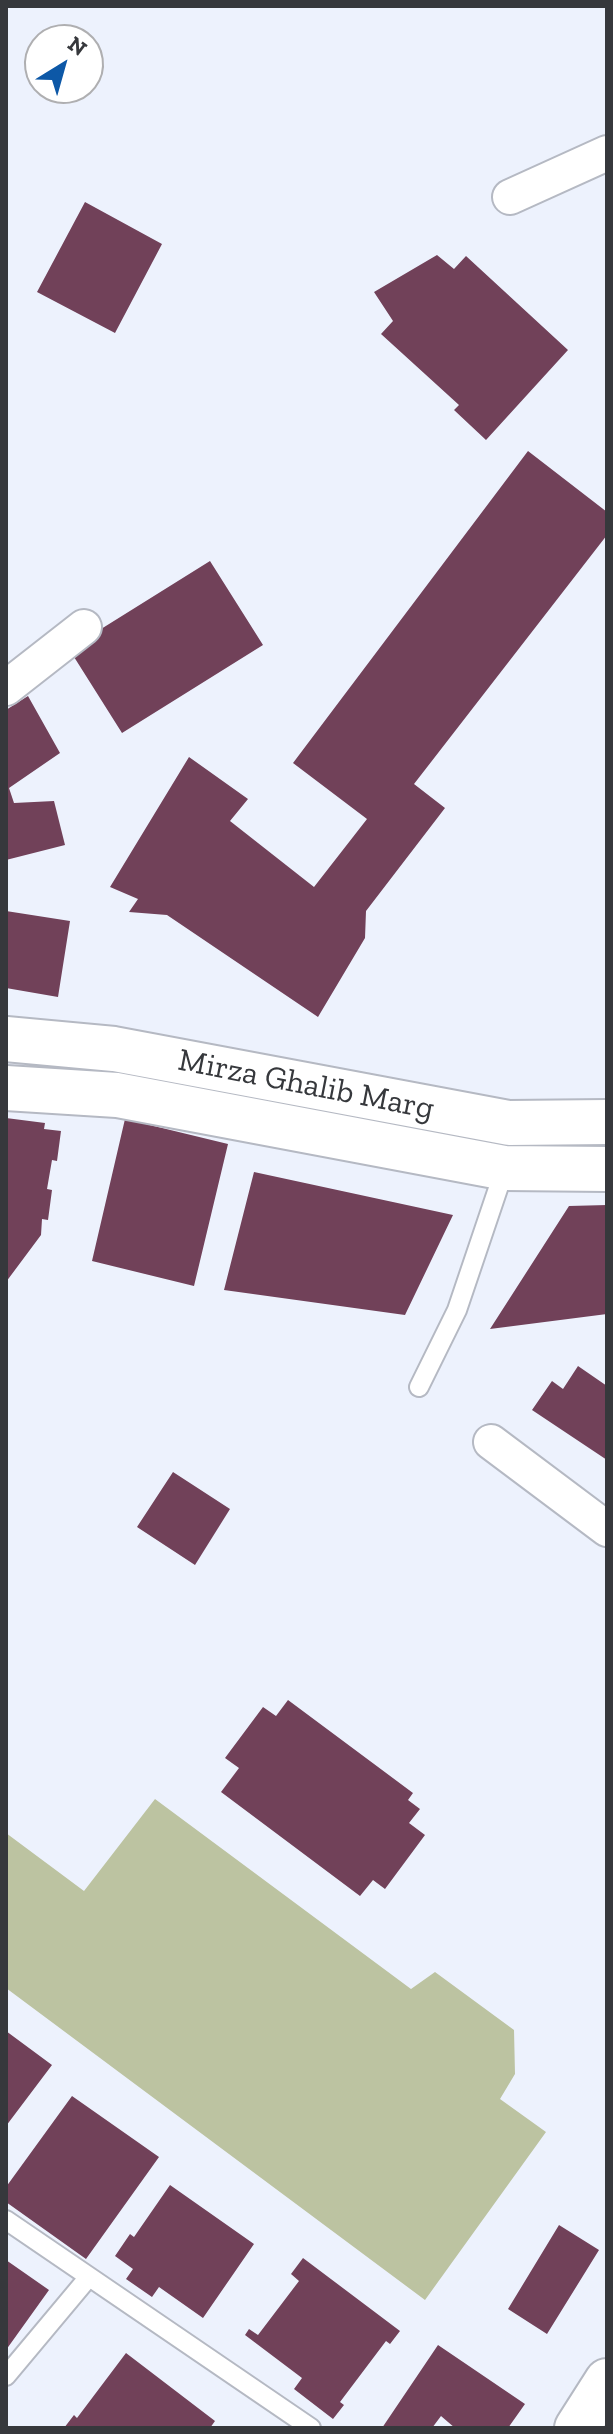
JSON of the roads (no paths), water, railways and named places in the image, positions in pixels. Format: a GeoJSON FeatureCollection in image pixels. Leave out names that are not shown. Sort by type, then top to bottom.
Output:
{"type":"FeatureCollection","features":[{"type":"Feature","properties":{"kind":"main road","name":"Mirza Ghalib Marg"},"geometry":{"type":"LineString","coordinates":[[6,1039],[114,1049],[509,1123],[607,1122]]}},
{"type":"Feature","properties":{"kind":"main road","name":"Mirza Ghalib Marg"},"geometry":{"type":"LineString","coordinates":[[6,1088],[117,1095],[505,1168],[607,1169]]}},
{"type":"Feature","properties":{"kind":"main road"},"geometry":{"type":"LineString","coordinates":[[577,2428],[607,2381]]}},
{"type":"Feature","properties":{"kind":"street"},"geometry":{"type":"LineString","coordinates":[[510,197],[607,153]]}},
{"type":"Feature","properties":{"kind":"street"},"geometry":{"type":"LineString","coordinates":[[6,688],[84,627]]}},
{"type":"Feature","properties":{"kind":"street"},"geometry":{"type":"LineString","coordinates":[[491,1442],[607,1529]]}},
{"type":"Feature","properties":{"kind":"lane"},"geometry":{"type":"LineString","coordinates":[[419,1387],[457,1310],[505,1168]]}},
{"type":"Feature","properties":{"kind":"lane"},"geometry":{"type":"LineString","coordinates":[[6,2220],[311,2428]]}},
{"type":"Feature","properties":{"kind":"lane"},"geometry":{"type":"LineString","coordinates":[[6,2376],[88,2278]]}}]}
